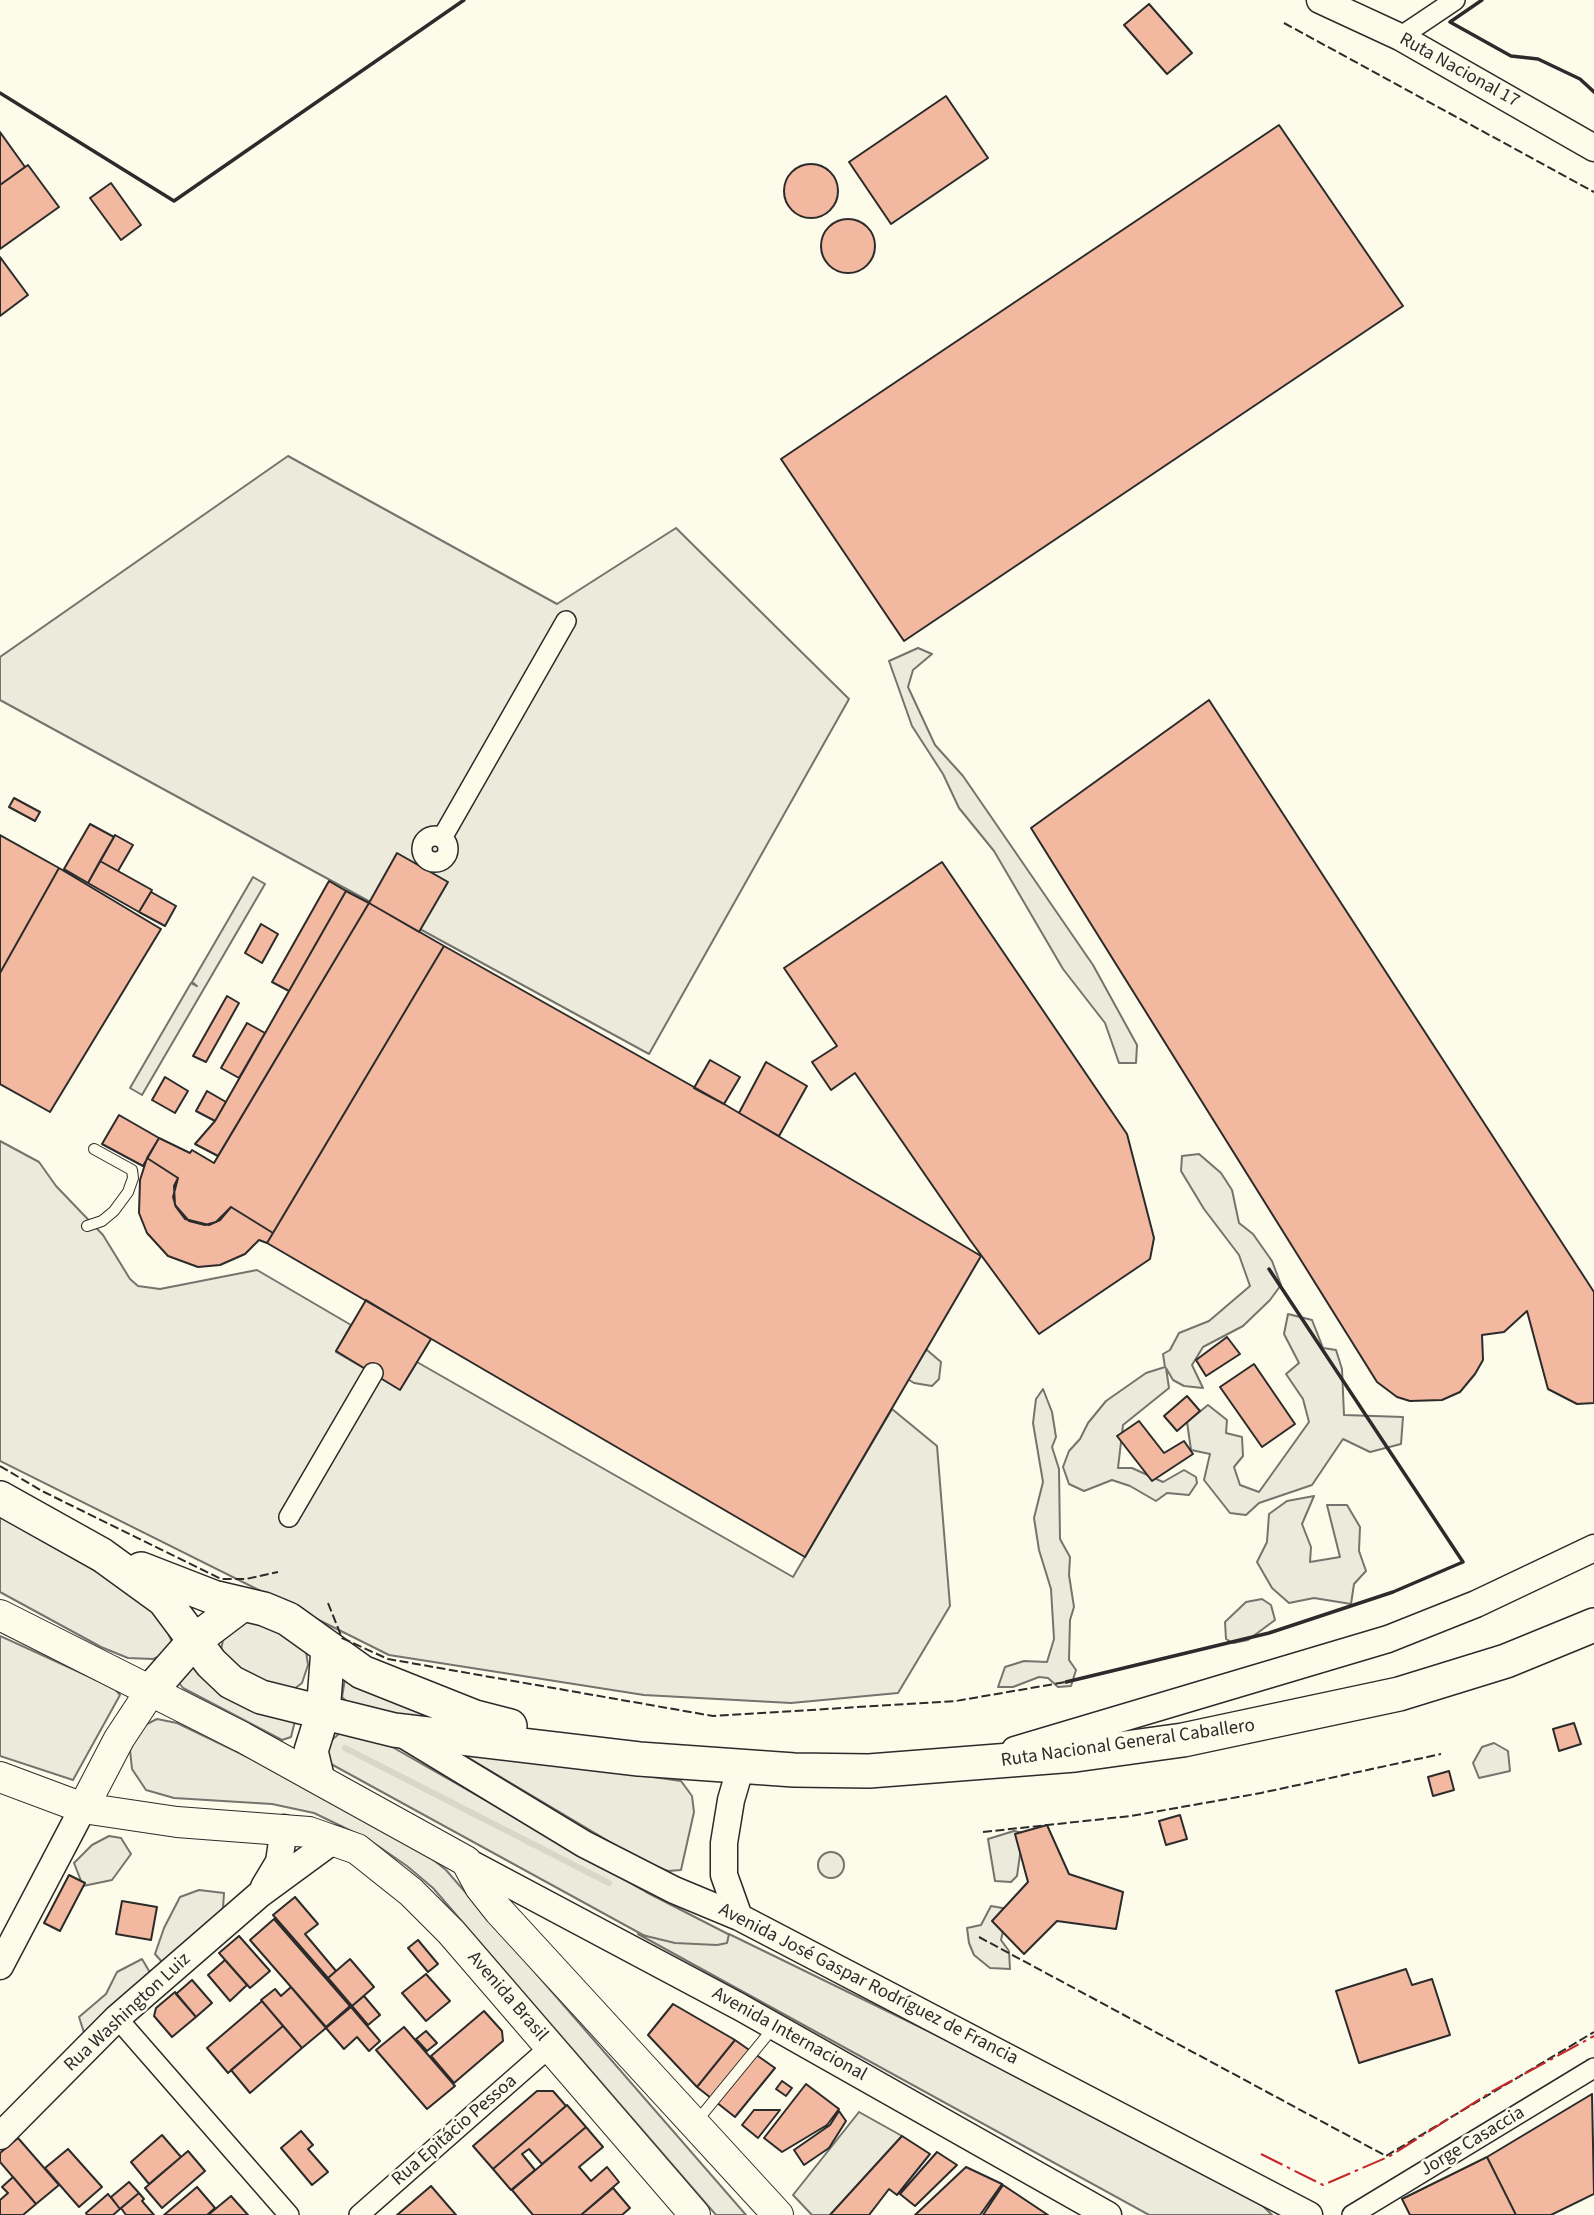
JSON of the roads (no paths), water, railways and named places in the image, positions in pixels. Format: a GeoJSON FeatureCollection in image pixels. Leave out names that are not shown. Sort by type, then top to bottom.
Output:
{"type":"FeatureCollection","features":[{"type":"Feature","properties":{"kind":"highway"},"geometry":{"type":"LineString","coordinates":[[0,1498],[102,1555]]}},
{"type":"Feature","properties":{"kind":"highway","name":"Ruta Nacional General Caballero"},"geometry":{"type":"LineString","coordinates":[[102,1555],[213,1597],[288,1619],[362,1672],[475,1717],[534,1731],[565,1748]]}},
{"type":"Feature","properties":{"kind":"highway","name":"Ruta Nacional General Caballero"},"geometry":{"type":"LineString","coordinates":[[102,1555],[164,1600],[211,1663],[231,1682],[261,1698],[358,1719],[394,1730],[565,1748],[639,1759],[741,1766],[869,1771],[963,1766],[1156,1744],[1399,1694],[1506,1661],[1594,1625]]}},
{"type":"Feature","properties":{"kind":"highway"},"geometry":{"type":"LineString","coordinates":[[152,1689],[194,1641],[243,1604]]}},
{"type":"Feature","properties":{"kind":"highway"},"geometry":{"type":"LineString","coordinates":[[317,1776],[311,1751],[323,1713],[328,1649]]}},
{"type":"Feature","properties":{"kind":"main road","name":"Ruta Nacional 17"},"geometry":{"type":"LineString","coordinates":[[1320,0],[1400,37],[1594,148]]}},
{"type":"Feature","properties":{"kind":"main road"},"geometry":{"type":"LineString","coordinates":[[963,1766],[1388,1639],[1476,1604],[1594,1548]]}},
{"type":"Feature","properties":{"kind":"main road"},"geometry":{"type":"LineString","coordinates":[[0,1615],[152,1689],[317,1776],[466,1861],[480,1887],[499,1911],[778,2215]]}},
{"type":"Feature","properties":{"kind":"main road"},"geometry":{"type":"LineString","coordinates":[[0,1966],[109,1757],[152,1689]]}},
{"type":"Feature","properties":{"kind":"main road","name":"Avenida José Gaspar Rodríguez de Francia"},"geometry":{"type":"LineString","coordinates":[[394,1730],[584,1844],[674,1890],[739,1917],[1309,2215]]}},
{"type":"Feature","properties":{"kind":"main road"},"geometry":{"type":"LineString","coordinates":[[109,1757],[117,1789],[154,1819]]}},
{"type":"Feature","properties":{"kind":"main road"},"geometry":{"type":"LineString","coordinates":[[739,1917],[724,1875],[724,1843],[731,1800],[741,1766]]}},
{"type":"Feature","properties":{"kind":"main road","name":"Avenida Brasil"},"geometry":{"type":"LineString","coordinates":[[0,1777],[82,1808],[154,1819],[284,1828],[335,1839],[382,1866],[451,1932],[695,2215]]}},
{"type":"Feature","properties":{"kind":"main road","name":"Rua Washington Luiz"},"geometry":{"type":"LineString","coordinates":[[260,1894],[279,1862],[284,1828]]}},
{"type":"Feature","properties":{"kind":"main road","name":"Rua Washington Luiz"},"geometry":{"type":"LineString","coordinates":[[0,2136],[117,2018],[260,1894],[335,1839]]}},
{"type":"Feature","properties":{"kind":"main road","name":"Avenida Internacional"},"geometry":{"type":"LineString","coordinates":[[466,1861],[775,2027],[1108,2215]]}},
{"type":"Feature","properties":{"kind":"street"},"geometry":{"type":"LineString","coordinates":[[1400,37],[1455,0]]}},
{"type":"Feature","properties":{"kind":"street"},"geometry":{"type":"LineString","coordinates":[[426,864],[438,862],[445,857],[448,849],[442,838],[566,621]]}},
{"type":"Feature","properties":{"kind":"street"},"geometry":{"type":"LineString","coordinates":[[289,1517],[373,1373]]}},
{"type":"Feature","properties":{"kind":"street"},"geometry":{"type":"LineString","coordinates":[[117,2018],[289,2215]]}},
{"type":"Feature","properties":{"kind":"street","name":"Rua Epitácio Pessoa"},"geometry":{"type":"LineString","coordinates":[[359,2215],[550,2047]]}},
{"type":"Feature","properties":{"kind":"street","name":"Jorge Casaccia"},"geometry":{"type":"LineString","coordinates":[[1352,2215],[1594,2068]]}},
{"type":"Feature","properties":{"kind":"lane"},"geometry":{"type":"LineString","coordinates":[[87,1226],[102,1222],[114,1211],[128,1192],[134,1178],[132,1170],[94,1149]]}},
{"type":"Feature","properties":{"kind":"lane"},"geometry":{"type":"LineString","coordinates":[[694,2124],[775,2027]]}},
{"type":"Feature","properties":{"kind":"waterway"},"geometry":{"type":"LineString","coordinates":[[345,1748],[609,1883]]}}]}
